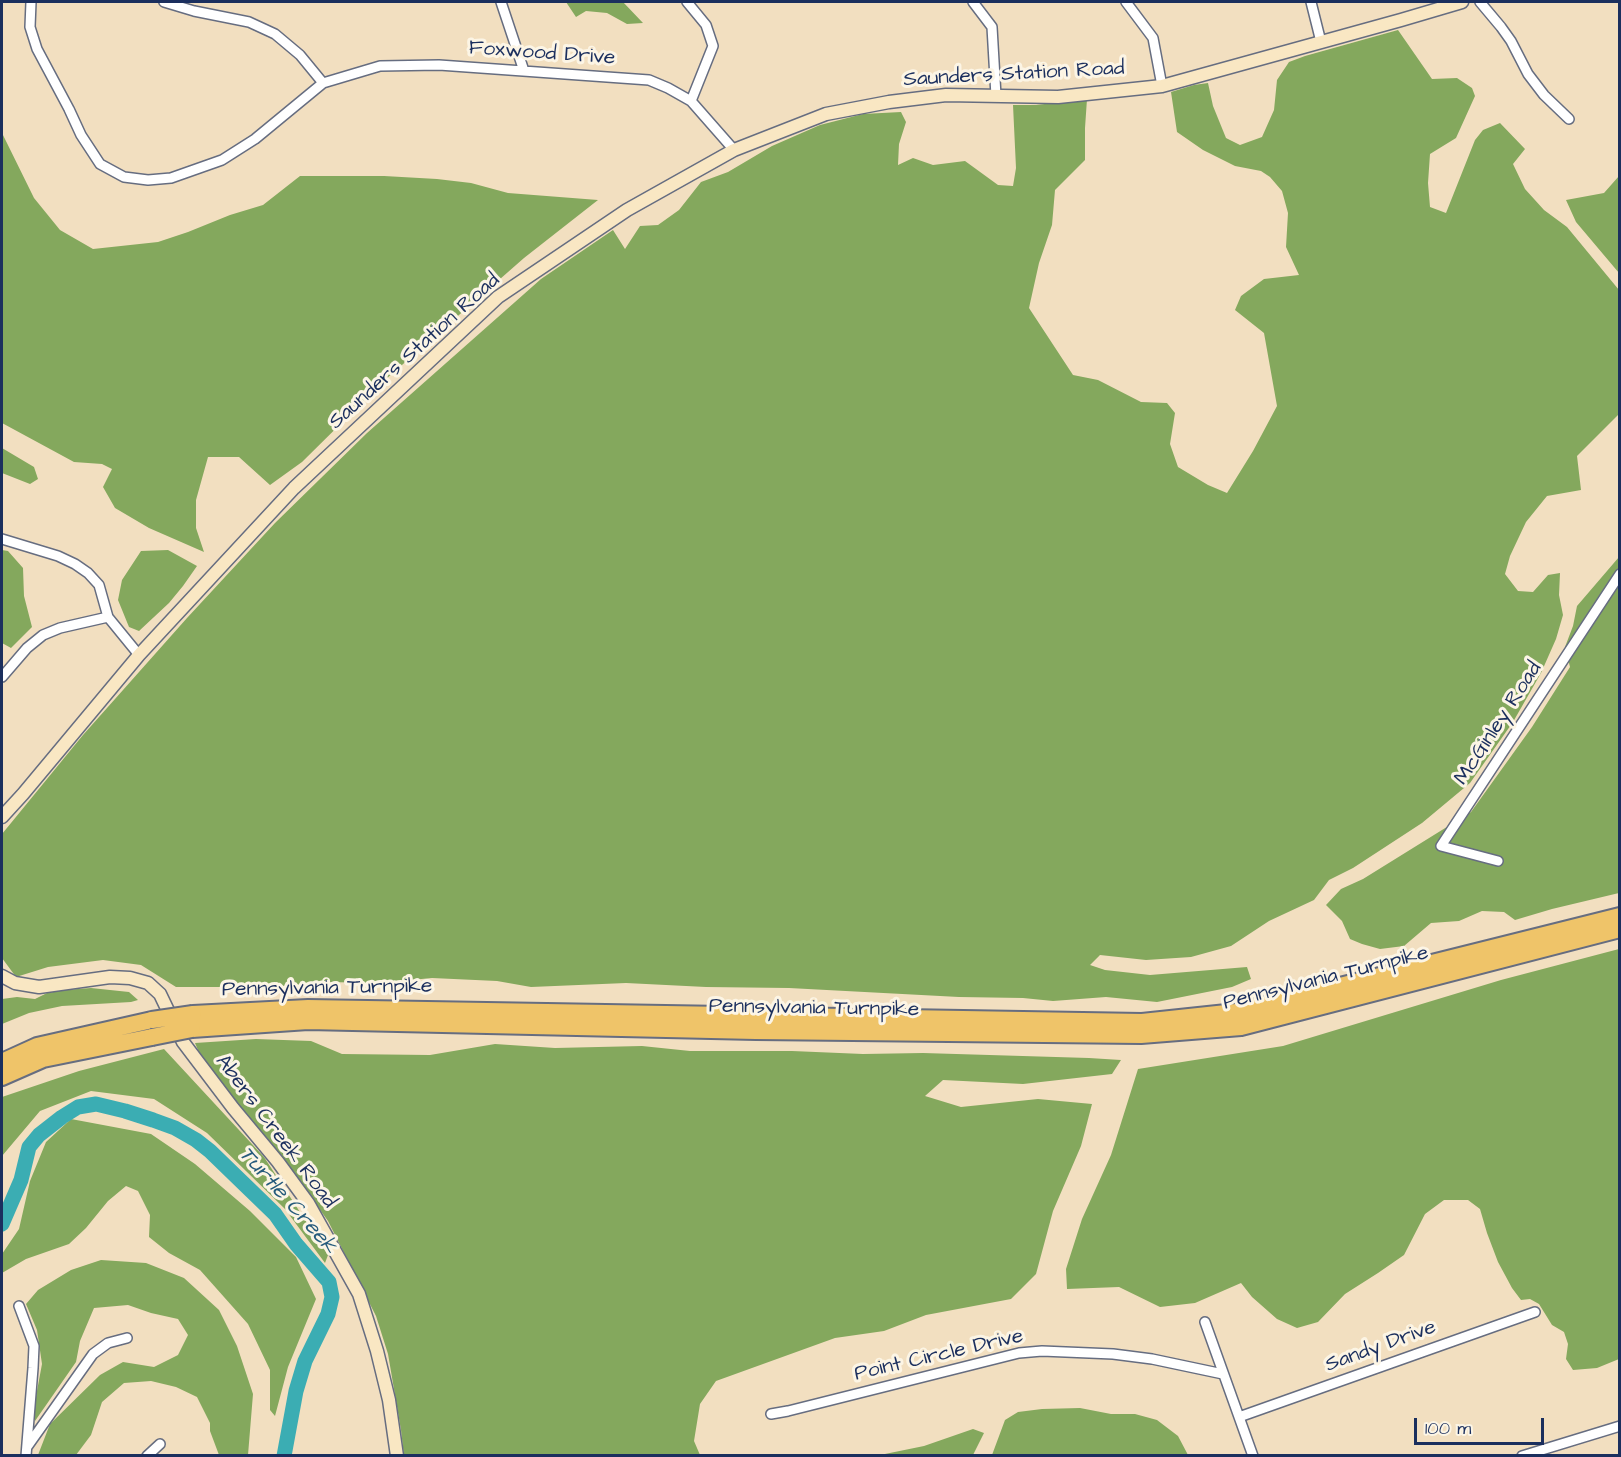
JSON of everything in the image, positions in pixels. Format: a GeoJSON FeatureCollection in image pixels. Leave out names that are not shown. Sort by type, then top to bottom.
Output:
{"type":"FeatureCollection","features":[{"type":"Feature","properties":{"kind":"highway","name":"Pennsylvania Turnpike"},"geometry":{"type":"LineString","coordinates":[[2,1062],[37,1046],[193,1021],[308,1008],[1142,1022],[1236,1012],[1620,916]]}},
{"type":"Feature","properties":{"kind":"highway","name":"Pennsylvania Turnpike"},"geometry":{"type":"LineString","coordinates":[[193,1021],[308,1021],[745,1031],[1142,1035],[1241,1027],[1620,929]]}},
{"type":"Feature","properties":{"kind":"highway","name":"Pennsylvania Turnpike"},"geometry":{"type":"LineString","coordinates":[[2,1077],[43,1059],[152,1028]]}},
{"type":"Feature","properties":{"kind":"street","name":"Foxwood Drive"},"geometry":{"type":"LineString","coordinates":[[31,2],[30,27],[37,49],[81,135],[100,164],[124,177],[148,180],[171,178],[222,160],[255,139],[322,83],[380,66],[439,65],[649,80],[691,101],[734,150]]}},
{"type":"Feature","properties":{"kind":"street"},"geometry":{"type":"LineString","coordinates":[[164,2],[194,11],[249,22],[275,34],[300,55],[322,83]]}},
{"type":"Feature","properties":{"kind":"street"},"geometry":{"type":"LineString","coordinates":[[501,2],[524,71]]}},
{"type":"Feature","properties":{"kind":"street"},"geometry":{"type":"LineString","coordinates":[[687,2],[706,25],[713,46],[691,101]]}},
{"type":"Feature","properties":{"kind":"street"},"geometry":{"type":"LineString","coordinates":[[973,2],[992,27],[996,96]]}},
{"type":"Feature","properties":{"kind":"street"},"geometry":{"type":"LineString","coordinates":[[1126,2],[1153,39],[1162,86]]}},
{"type":"Feature","properties":{"kind":"street"},"geometry":{"type":"LineString","coordinates":[[1311,2],[1321,42]]}},
{"type":"Feature","properties":{"kind":"street","name":"Saunders Station Road"},"geometry":{"type":"LineString","coordinates":[[2,817],[139,655],[294,489],[498,297],[627,210],[734,150],[826,114],[889,102],[946,95],[1058,97],[1162,86],[1401,21],[1462,2]]}},
{"type":"Feature","properties":{"kind":"street"},"geometry":{"type":"LineString","coordinates":[[1480,2],[1511,41],[1528,74],[1544,95],[1569,119]]}},
{"type":"Feature","properties":{"kind":"street"},"geometry":{"type":"LineString","coordinates":[[2,539],[58,556],[88,573],[99,585],[108,617],[139,655]]}},
{"type":"Feature","properties":{"kind":"street","name":"McGinley Road"},"geometry":{"type":"LineString","coordinates":[[1498,861],[1441,846],[1620,574]]}},
{"type":"Feature","properties":{"kind":"street"},"geometry":{"type":"LineString","coordinates":[[2,677],[27,648],[43,635],[60,627],[108,617]]}},
{"type":"Feature","properties":{"kind":"street","name":"Abers Creek Road"},"geometry":{"type":"LineString","coordinates":[[2,976],[15,983],[39,987],[110,977],[130,978],[148,983],[160,994],[183,1042],[233,1108],[278,1161],[308,1203],[359,1294],[389,1400],[397,1455]]}},
{"type":"Feature","properties":{"kind":"street"},"geometry":{"type":"LineString","coordinates":[[19,1306],[34,1346],[26,1451]]}},
{"type":"Feature","properties":{"kind":"street","name":"Sandy Drive"},"geometry":{"type":"LineString","coordinates":[[1239,1417],[1535,1312]]}},
{"type":"Feature","properties":{"kind":"street"},"geometry":{"type":"LineString","coordinates":[[1205,1322],[1253,1455]]}},
{"type":"Feature","properties":{"kind":"street"},"geometry":{"type":"LineString","coordinates":[[26,1451],[93,1354],[108,1343],[127,1338]]}},
{"type":"Feature","properties":{"kind":"street","name":"Point Circle Drive"},"geometry":{"type":"LineString","coordinates":[[771,1414],[1018,1353],[1042,1351],[1113,1354],[1152,1359],[1223,1374]]}},
{"type":"Feature","properties":{"kind":"street"},"geometry":{"type":"LineString","coordinates":[[1522,1455],[1620,1426]]}},
{"type":"Feature","properties":{"kind":"street"},"geometry":{"type":"LineString","coordinates":[[147,1455],[160,1444]]}},
{"type":"Feature","properties":{"kind":"street"},"geometry":{"type":"LineString","coordinates":[[1554,1445],[1558,1455]]}},
{"type":"Feature","properties":{"kind":"green space"},"geometry":{"type":"Polygon","coordinates":[[[566,2],[623,2],[643,23],[627,24],[607,13],[586,11],[576,17],[566,2]]]}},
{"type":"Feature","properties":{"kind":"green space"},"geometry":{"type":"Polygon","coordinates":[[[1398,30],[1432,79],[1457,78],[1472,88],[1475,96],[1456,138],[1430,154],[1428,183],[1430,207],[1446,213],[1475,140],[1483,130],[1500,123],[1525,149],[1513,164],[1525,189],[1544,210],[1567,227],[1619,290],[1619,414],[1577,456],[1581,490],[1547,496],[1526,522],[1510,556],[1505,574],[1518,591],[1533,592],[1548,575],[1560,573],[1559,595],[1563,615],[1556,639],[1541,673],[1513,722],[1470,783],[1422,823],[1353,868],[1329,880],[1314,900],[1269,921],[1231,946],[1191,957],[1146,960],[1100,955],[1090,965],[1105,970],[1150,975],[1247,967],[1251,979],[1232,987],[1157,1002],[1106,997],[1053,1001],[789,988],[626,983],[531,987],[497,981],[432,978],[379,983],[326,982],[275,987],[176,987],[141,965],[103,960],[48,967],[16,977],[2,958],[2,834],[83,735],[275,523],[367,433],[541,279],[613,230],[625,249],[640,226],[658,225],[679,210],[701,182],[728,172],[772,146],[820,125],[863,114],[901,112],[906,122],[899,144],[898,165],[913,158],[933,165],[965,161],[998,185],[1013,186],[1016,168],[1013,105],[1036,105],[1087,99],[1085,160],[1055,190],[1052,225],[1039,263],[1029,308],[1073,375],[1098,380],[1141,402],[1167,403],[1175,413],[1170,444],[1178,467],[1208,485],[1227,493],[1277,406],[1264,333],[1235,310],[1241,296],[1264,279],[1299,275],[1286,247],[1288,213],[1282,191],[1270,177],[1261,171],[1235,166],[1203,150],[1177,132],[1171,92],[1208,83],[1213,106],[1226,138],[1240,145],[1262,137],[1274,110],[1277,80],[1289,62],[1398,30]]]}},
{"type":"Feature","properties":{"kind":"green space"},"geometry":{"type":"Polygon","coordinates":[[[2,133],[34,198],[60,230],[93,249],[158,242],[188,232],[263,205],[300,176],[384,176],[437,179],[471,183],[508,193],[598,200],[524,258],[386,379],[302,462],[270,485],[239,457],[208,457],[196,500],[196,528],[204,552],[149,528],[115,508],[103,487],[112,469],[102,464],[74,462],[2,423],[2,133]]]}},
{"type":"Feature","properties":{"kind":"green space"},"geometry":{"type":"Polygon","coordinates":[[[1619,176],[1619,273],[1576,222],[1566,200],[1604,193],[1619,176]]]}},
{"type":"Feature","properties":{"kind":"green space"},"geometry":{"type":"Polygon","coordinates":[[[2,448],[34,467],[38,479],[30,484],[2,473],[2,448]]]}},
{"type":"Feature","properties":{"kind":"green space"},"geometry":{"type":"Polygon","coordinates":[[[2,550],[8,551],[23,568],[24,596],[32,627],[11,648],[2,643],[2,550]]]}},
{"type":"Feature","properties":{"kind":"green space"},"geometry":{"type":"Polygon","coordinates":[[[168,550],[197,566],[169,603],[139,631],[129,627],[118,600],[122,580],[141,551],[168,550]]]}},
{"type":"Feature","properties":{"kind":"green space"},"geometry":{"type":"Polygon","coordinates":[[[1619,557],[1619,893],[1515,920],[1504,912],[1482,911],[1459,921],[1431,923],[1404,946],[1380,949],[1350,939],[1342,921],[1326,905],[1341,889],[1363,879],[1471,812],[1532,727],[1570,667],[1565,647],[1577,606],[1619,557]]]}},
{"type":"Feature","properties":{"kind":"green space"},"geometry":{"type":"Polygon","coordinates":[[[1619,949],[1619,1359],[1597,1368],[1573,1370],[1566,1359],[1568,1344],[1564,1332],[1552,1325],[1539,1304],[1530,1299],[1521,1300],[1512,1288],[1498,1262],[1480,1209],[1468,1200],[1444,1200],[1425,1214],[1404,1255],[1345,1294],[1318,1322],[1297,1328],[1277,1319],[1252,1297],[1241,1283],[1195,1303],[1160,1307],[1119,1287],[1067,1289],[1066,1269],[1082,1219],[1111,1155],[1138,1069],[1283,1046],[1501,980],[1619,949]]]}},
{"type":"Feature","properties":{"kind":"green space"},"geometry":{"type":"Polygon","coordinates":[[[91,988],[129,992],[138,1000],[62,1006],[29,1013],[2,1024],[2,999],[17,997],[35,999],[47,993],[91,988]]]}},
{"type":"Feature","properties":{"kind":"green space"},"geometry":{"type":"Polygon","coordinates":[[[256,1039],[311,1041],[342,1054],[430,1055],[495,1044],[555,1048],[642,1046],[690,1051],[923,1053],[1121,1060],[1112,1074],[1023,1084],[943,1080],[925,1096],[961,1107],[1038,1099],[1092,1104],[1081,1146],[1053,1211],[1036,1274],[1011,1299],[926,1315],[884,1331],[835,1338],[716,1381],[700,1404],[694,1441],[700,1455],[404,1456],[388,1354],[376,1316],[328,1221],[290,1168],[203,1062],[195,1043],[256,1039]]]}},
{"type":"Feature","properties":{"kind":"green space"},"geometry":{"type":"Polygon","coordinates":[[[164,1049],[264,1157],[328,1255],[325,1263],[285,1209],[207,1133],[154,1099],[91,1091],[40,1111],[2,1156],[2,1097],[79,1071],[164,1049]]]}},
{"type":"Feature","properties":{"kind":"green space"},"geometry":{"type":"Polygon","coordinates":[[[71,1119],[151,1134],[195,1164],[250,1211],[296,1257],[316,1299],[288,1367],[275,1416],[270,1410],[270,1370],[248,1324],[200,1270],[169,1253],[149,1237],[150,1215],[138,1191],[126,1186],[108,1201],[86,1228],[69,1244],[26,1259],[2,1273],[2,1254],[19,1229],[30,1181],[46,1142],[71,1119]]]}},
{"type":"Feature","properties":{"kind":"green space"},"geometry":{"type":"Polygon","coordinates":[[[101,1260],[146,1263],[184,1278],[219,1310],[237,1346],[253,1394],[248,1455],[219,1455],[210,1431],[210,1423],[197,1397],[176,1387],[151,1381],[124,1383],[102,1402],[91,1435],[76,1455],[38,1455],[50,1424],[100,1375],[123,1362],[154,1367],[178,1355],[188,1335],[178,1319],[128,1305],[94,1308],[80,1341],[76,1362],[35,1421],[34,1407],[42,1364],[37,1330],[26,1304],[38,1290],[71,1270],[101,1260]]]}},
{"type":"Feature","properties":{"kind":"green space"},"geometry":{"type":"Polygon","coordinates":[[[1080,1408],[1111,1414],[1135,1414],[1157,1420],[1178,1436],[1188,1455],[992,1455],[1005,1420],[1018,1412],[1080,1408]]]}},
{"type":"Feature","properties":{"kind":"green space"},"geometry":{"type":"Polygon","coordinates":[[[973,1429],[984,1433],[973,1455],[880,1455],[924,1446],[973,1429]]]}},
{"type":"Feature","properties":{"kind":"waterway","name":"Turtle Creek"},"geometry":{"type":"LineString","coordinates":[[2,1224],[21,1180],[29,1147],[39,1135],[78,1107],[96,1104],[153,1120],[175,1128],[210,1151],[275,1214],[296,1244],[329,1282],[332,1297],[328,1314],[305,1361],[296,1391],[284,1456]]}}]}
